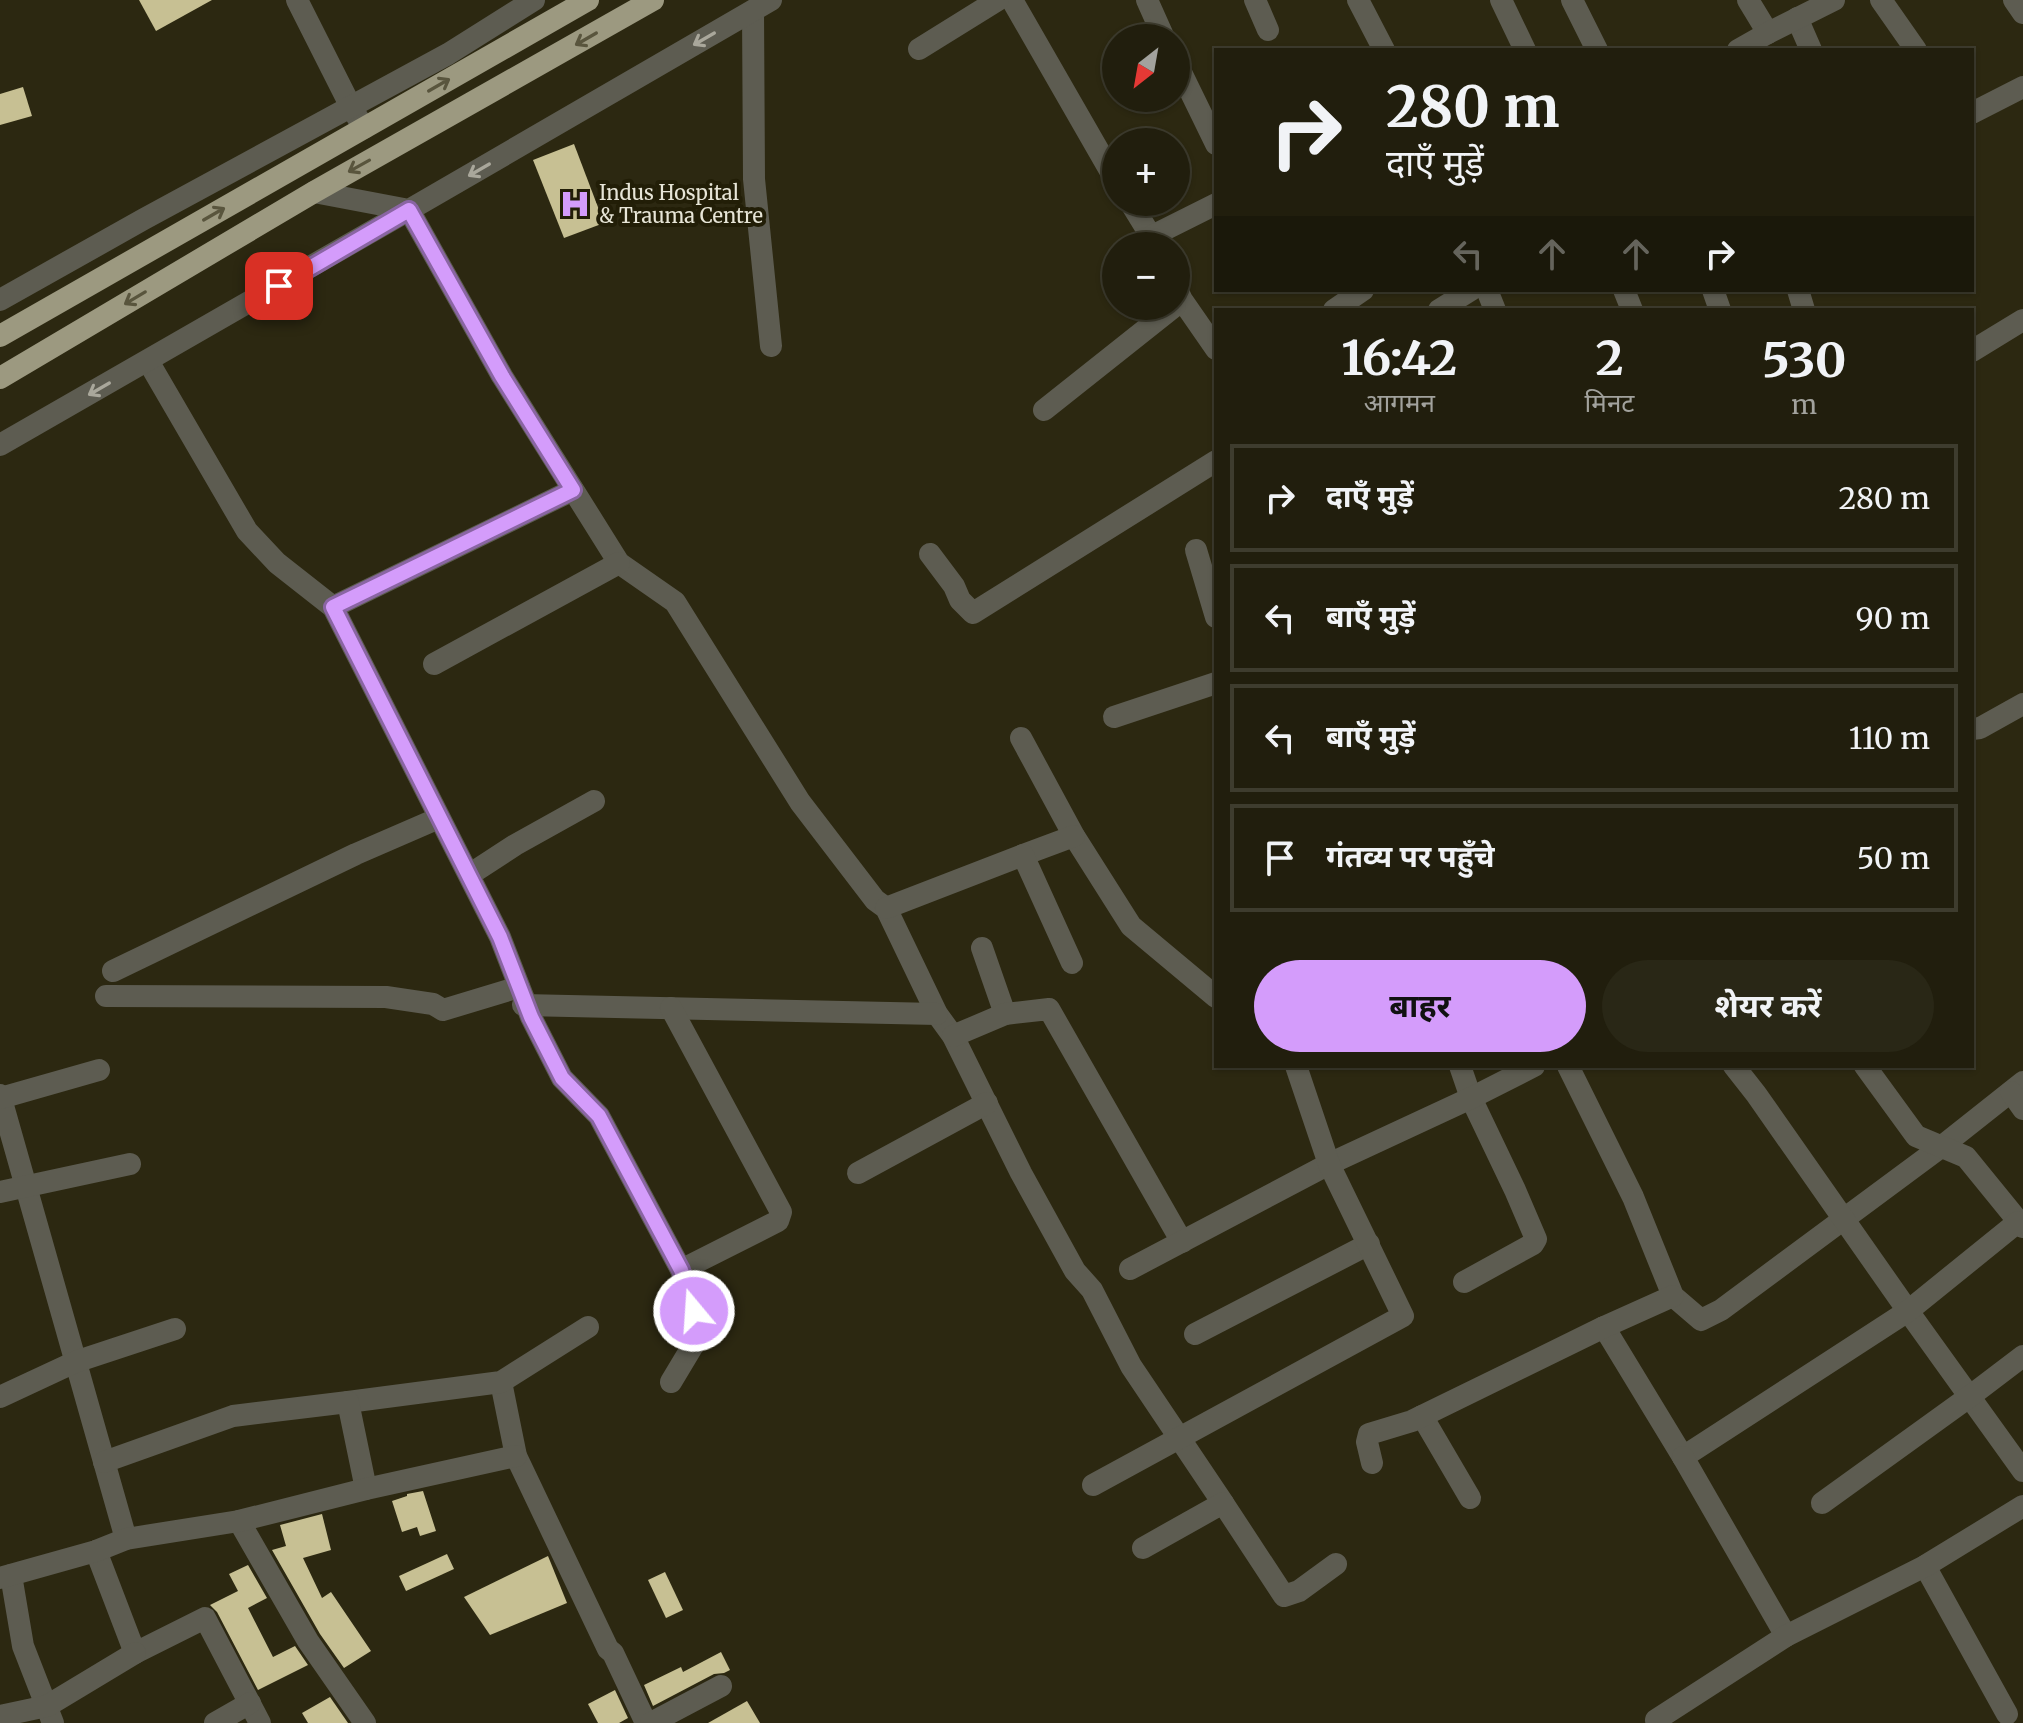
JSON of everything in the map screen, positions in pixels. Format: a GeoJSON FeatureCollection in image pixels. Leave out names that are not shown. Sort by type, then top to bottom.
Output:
{"type":"FeatureCollection","features":[{"type":"Feature","properties":{"kind":"highway"},"geometry":{"type":"LineString","coordinates":[[0,336],[588,0]]}},
{"type":"Feature","properties":{"kind":"highway"},"geometry":{"type":"LineString","coordinates":[[0,378],[314,192],[653,0]]}},
{"type":"Feature","properties":{"kind":"street"},"geometry":{"type":"LineString","coordinates":[[297,0],[364,128]]}},
{"type":"Feature","properties":{"kind":"street"},"geometry":{"type":"LineString","coordinates":[[0,300],[448,54],[534,0]]}},
{"type":"Feature","properties":{"kind":"street"},"geometry":{"type":"LineString","coordinates":[[919,49],[998,0]]}},
{"type":"Feature","properties":{"kind":"street"},"geometry":{"type":"LineString","coordinates":[[1012,0],[1102,157]]}},
{"type":"Feature","properties":{"kind":"street"},"geometry":{"type":"LineString","coordinates":[[1147,0],[1158,24]]}},
{"type":"Feature","properties":{"kind":"street"},"geometry":{"type":"LineString","coordinates":[[1255,0],[1268,30]]}},
{"type":"Feature","properties":{"kind":"street"},"geometry":{"type":"LineString","coordinates":[[1358,0],[1383,48]]}},
{"type":"Feature","properties":{"kind":"street"},"geometry":{"type":"LineString","coordinates":[[1501,0],[1524,48]]}},
{"type":"Feature","properties":{"kind":"street"},"geometry":{"type":"LineString","coordinates":[[1572,0],[1596,48]]}},
{"type":"Feature","properties":{"kind":"street"},"geometry":{"type":"LineString","coordinates":[[1748,0],[1768,33]]}},
{"type":"Feature","properties":{"kind":"street"},"geometry":{"type":"LineString","coordinates":[[1742,48],[1834,0]]}},
{"type":"Feature","properties":{"kind":"street"},"geometry":{"type":"LineString","coordinates":[[1881,0],[1915,48]]}},
{"type":"Feature","properties":{"kind":"street"},"geometry":{"type":"LineString","coordinates":[[2014,0],[2023,13]]}},
{"type":"Feature","properties":{"kind":"street"},"geometry":{"type":"LineString","coordinates":[[0,445],[762,5]]}},
{"type":"Feature","properties":{"kind":"street"},"geometry":{"type":"LineString","coordinates":[[762,5],[754,179],[771,346]]}},
{"type":"Feature","properties":{"kind":"street"},"geometry":{"type":"LineString","coordinates":[[1797,18],[1810,48]]}},
{"type":"Feature","properties":{"kind":"street"},"geometry":{"type":"LineString","coordinates":[[1974,112],[2023,87]]}},
{"type":"Feature","properties":{"kind":"street"},"geometry":{"type":"LineString","coordinates":[[1190,91],[1214,140]]}},
{"type":"Feature","properties":{"kind":"street"},"geometry":{"type":"LineString","coordinates":[[314,192],[409,210]]}},
{"type":"Feature","properties":{"kind":"street"},"geometry":{"type":"LineString","coordinates":[[1169,232],[1214,205]]}},
{"type":"Feature","properties":{"kind":"street"},"geometry":{"type":"LineString","coordinates":[[409,210],[502,376],[619,563],[675,602],[800,802],[875,900],[886,908],[937,1014],[953,1036],[1021,1173],[1075,1271],[1092,1290],[1131,1366],[1284,1596],[1299,1591],[1336,1564]]}},
{"type":"Feature","properties":{"kind":"street"},"geometry":{"type":"LineString","coordinates":[[1337,308],[1360,292]]}},
{"type":"Feature","properties":{"kind":"street"},"geometry":{"type":"LineString","coordinates":[[1442,308],[1468,292]]}},
{"type":"Feature","properties":{"kind":"street"},"geometry":{"type":"LineString","coordinates":[[1190,316],[1214,346]]}},
{"type":"Feature","properties":{"kind":"street"},"geometry":{"type":"LineString","coordinates":[[1044,410],[1153,320]]}},
{"type":"Feature","properties":{"kind":"street"},"geometry":{"type":"LineString","coordinates":[[1974,350],[2023,320]]}},
{"type":"Feature","properties":{"kind":"street"},"geometry":{"type":"LineString","coordinates":[[148,361],[247,531],[277,563],[333,607],[500,937],[523,999],[562,1078],[599,1116],[681,1270],[701,1332],[671,1382]]}},
{"type":"Feature","properties":{"kind":"street"},"geometry":{"type":"LineString","coordinates":[[930,554],[954,586],[960,600],[973,613],[1214,462]]}},
{"type":"Feature","properties":{"kind":"street"},"geometry":{"type":"LineString","coordinates":[[333,607],[573,490]]}},
{"type":"Feature","properties":{"kind":"street"},"geometry":{"type":"LineString","coordinates":[[1196,550],[1214,610]]}},
{"type":"Feature","properties":{"kind":"street"},"geometry":{"type":"LineString","coordinates":[[434,664],[619,563]]}},
{"type":"Feature","properties":{"kind":"street"},"geometry":{"type":"LineString","coordinates":[[1114,717],[1214,684]]}},
{"type":"Feature","properties":{"kind":"street"},"geometry":{"type":"LineString","coordinates":[[1974,729],[2023,704]]}},
{"type":"Feature","properties":{"kind":"street"},"geometry":{"type":"LineString","coordinates":[[1021,738],[1074,836],[1131,926],[1214,995]]}},
{"type":"Feature","properties":{"kind":"street"},"geometry":{"type":"LineString","coordinates":[[469,875],[594,801]]}},
{"type":"Feature","properties":{"kind":"street"},"geometry":{"type":"LineString","coordinates":[[113,971],[356,854],[439,818]]}},
{"type":"Feature","properties":{"kind":"street"},"geometry":{"type":"LineString","coordinates":[[886,908],[1074,836]]}},
{"type":"Feature","properties":{"kind":"street"},"geometry":{"type":"LineString","coordinates":[[1023,855],[1072,963]]}},
{"type":"Feature","properties":{"kind":"street"},"geometry":{"type":"LineString","coordinates":[[982,948],[1005,1014]]}},
{"type":"Feature","properties":{"kind":"street"},"geometry":{"type":"LineString","coordinates":[[106,996],[386,997],[433,1004],[443,1010],[523,999],[671,1008],[937,1014]]}},
{"type":"Feature","properties":{"kind":"street"},"geometry":{"type":"LineString","coordinates":[[671,1008],[781,1212],[778,1221],[681,1270]]}},
{"type":"Feature","properties":{"kind":"street"},"geometry":{"type":"LineString","coordinates":[[953,1036],[1005,1014],[1049,1009],[1182,1242]]}},
{"type":"Feature","properties":{"kind":"street"},"geometry":{"type":"LineString","coordinates":[[1093,1485],[1403,1316],[1329,1164],[1297,1068]]}},
{"type":"Feature","properties":{"kind":"street"},"geometry":{"type":"LineString","coordinates":[[1461,1068],[1471,1098],[1536,1239],[1533,1244],[1464,1282]]}},
{"type":"Feature","properties":{"kind":"street"},"geometry":{"type":"LineString","coordinates":[[1130,1269],[1329,1164],[1530,1068]]}},
{"type":"Feature","properties":{"kind":"street"},"geometry":{"type":"LineString","coordinates":[[1569,1068],[1633,1197],[1673,1296],[1701,1320],[1721,1310],[1941,1147],[2019,1094]]}},
{"type":"Feature","properties":{"kind":"street"},"geometry":{"type":"LineString","coordinates":[[1736,1068],[2023,1471]]}},
{"type":"Feature","properties":{"kind":"street"},"geometry":{"type":"LineString","coordinates":[[1683,1457],[1908,1311],[2021,1224],[1966,1157],[1916,1136],[1866,1068]]}},
{"type":"Feature","properties":{"kind":"street"},"geometry":{"type":"LineString","coordinates":[[99,1070],[0,1097],[126,1539]]}},
{"type":"Feature","properties":{"kind":"street"},"geometry":{"type":"LineString","coordinates":[[858,1173],[987,1103]]}},
{"type":"Feature","properties":{"kind":"street"},"geometry":{"type":"LineString","coordinates":[[0,1192],[130,1164]]}},
{"type":"Feature","properties":{"kind":"street"},"geometry":{"type":"LineString","coordinates":[[1195,1334],[1369,1244]]}},
{"type":"Feature","properties":{"kind":"street"},"geometry":{"type":"LineString","coordinates":[[1372,1463],[1367,1442],[1369,1434],[1422,1416],[1673,1296]]}},
{"type":"Feature","properties":{"kind":"street"},"geometry":{"type":"LineString","coordinates":[[104,1462],[233,1416],[501,1382],[588,1327]]}},
{"type":"Feature","properties":{"kind":"street"},"geometry":{"type":"LineString","coordinates":[[1604,1327],[1786,1636]]}},
{"type":"Feature","properties":{"kind":"street"},"geometry":{"type":"LineString","coordinates":[[0,1397],[75,1362],[175,1329]]}},
{"type":"Feature","properties":{"kind":"street"},"geometry":{"type":"LineString","coordinates":[[1822,1503],[2023,1356]]}},
{"type":"Feature","properties":{"kind":"street"},"geometry":{"type":"LineString","coordinates":[[501,1382],[516,1456],[608,1649],[613,1653],[649,1723],[721,1686]]}},
{"type":"Feature","properties":{"kind":"street"},"geometry":{"type":"LineString","coordinates":[[348,1402],[366,1489]]}},
{"type":"Feature","properties":{"kind":"street"},"geometry":{"type":"LineString","coordinates":[[1422,1416],[1470,1498]]}},
{"type":"Feature","properties":{"kind":"street"},"geometry":{"type":"LineString","coordinates":[[50,1715],[23,1646],[5,1577],[96,1551],[126,1539],[239,1521],[516,1456]]}},
{"type":"Feature","properties":{"kind":"street"},"geometry":{"type":"LineString","coordinates":[[1143,1548],[1223,1503]]}},
{"type":"Feature","properties":{"kind":"street"},"geometry":{"type":"LineString","coordinates":[[1656,1720],[1786,1636],[1925,1566],[2023,1506]]}},
{"type":"Feature","properties":{"kind":"street"},"geometry":{"type":"LineString","coordinates":[[239,1521],[308,1641],[365,1723]]}},
{"type":"Feature","properties":{"kind":"street"},"geometry":{"type":"LineString","coordinates":[[96,1551],[135,1653]]}},
{"type":"Feature","properties":{"kind":"street"},"geometry":{"type":"LineString","coordinates":[[1925,1566],[2007,1714]]}},
{"type":"Feature","properties":{"kind":"street"},"geometry":{"type":"LineString","coordinates":[[0,1716],[50,1715],[135,1653],[205,1618],[260,1723]]}},
{"type":"Feature","properties":{"kind":"street"},"geometry":{"type":"LineString","coordinates":[[215,1723],[250,1703]]}},
{"type":"Feature","properties":{"kind":"building"},"geometry":{"type":"Polygon","coordinates":[[[139,0],[212,0],[156,31],[139,0]]]}},
{"type":"Feature","properties":{"kind":"building"},"geometry":{"type":"Polygon","coordinates":[[[23,87],[32,116],[0,125],[0,94],[23,87]]]}},
{"type":"Feature","properties":{"kind":"building"},"geometry":{"type":"Polygon","coordinates":[[[574,144],[604,223],[564,238],[533,160],[574,144]]]}},
{"type":"Feature","properties":{"kind":"building"},"geometry":{"type":"Polygon","coordinates":[[[423,1491],[436,1531],[420,1536],[417,1527],[402,1532],[392,1501],[423,1491]]]}},
{"type":"Feature","properties":{"kind":"building"},"geometry":{"type":"Polygon","coordinates":[[[322,1514],[331,1550],[303,1558],[322,1598],[331,1592],[371,1651],[344,1668],[320,1634],[272,1550],[286,1546],[280,1525],[322,1514]]]}},
{"type":"Feature","properties":{"kind":"building"},"geometry":{"type":"Polygon","coordinates":[[[447,1554],[454,1569],[406,1591],[399,1576],[447,1554]]]}},
{"type":"Feature","properties":{"kind":"building"},"geometry":{"type":"Polygon","coordinates":[[[548,1556],[567,1603],[490,1635],[464,1597],[548,1556]]]}},
{"type":"Feature","properties":{"kind":"building"},"geometry":{"type":"Polygon","coordinates":[[[248,1565],[267,1598],[248,1608],[273,1657],[295,1646],[308,1665],[258,1690],[217,1612],[210,1605],[238,1591],[229,1574],[248,1565]]]}},
{"type":"Feature","properties":{"kind":"building"},"geometry":{"type":"Polygon","coordinates":[[[665,1572],[683,1610],[666,1618],[648,1580],[665,1572]]]}},
{"type":"Feature","properties":{"kind":"building"},"geometry":{"type":"Polygon","coordinates":[[[721,1652],[730,1670],[714,1674],[653,1706],[644,1685],[681,1667],[683,1672],[721,1652]]]}},
{"type":"Feature","properties":{"kind":"building"},"geometry":{"type":"Polygon","coordinates":[[[615,1690],[628,1718],[619,1723],[598,1723],[588,1704],[615,1690]]]}},
{"type":"Feature","properties":{"kind":"building"},"geometry":{"type":"Polygon","coordinates":[[[330,1697],[348,1723],[308,1723],[302,1713],[330,1697]]]}},
{"type":"Feature","properties":{"kind":"building"},"geometry":{"type":"Polygon","coordinates":[[[747,1701],[760,1723],[708,1723],[747,1701]]]}},
{"type":"Feature","properties":{"kind":"place","name":"Indus Hospital & Trauma Centre"},"geometry":{"type":"Point","coordinates":[575,204]}},
{"type":"Feature","properties":{"kind":"route"},"geometry":{"type":"LineString","coordinates":[[279,286],[409,210],[502,376],[573,490],[333,607],[500,937],[531,1017],[562,1078],[599,1116],[681,1270],[694,1311]]}}]}
